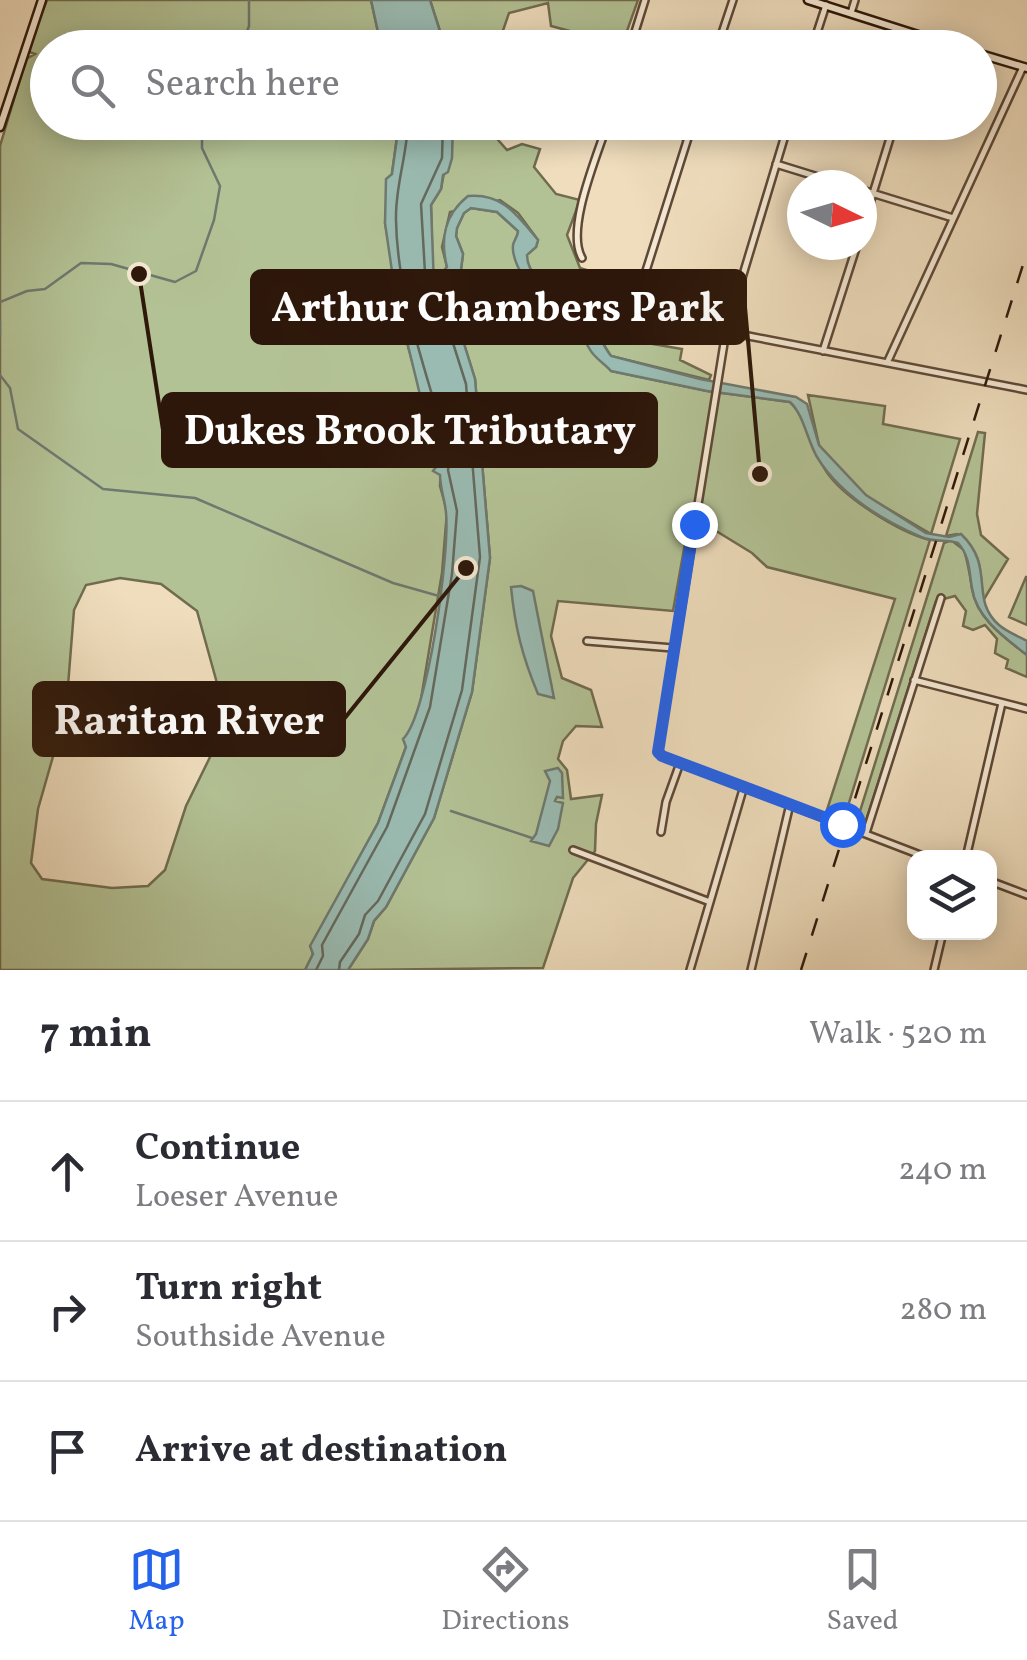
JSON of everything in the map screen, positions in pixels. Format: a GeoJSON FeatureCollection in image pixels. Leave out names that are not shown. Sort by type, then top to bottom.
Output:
{"type":"FeatureCollection","features":[{"type":"Feature","properties":{"kind":"street"},"geometry":{"type":"LineString","coordinates":[[32,30],[42,0]]}},
{"type":"Feature","properties":{"kind":"street"},"geometry":{"type":"LineString","coordinates":[[636,30],[646,0]]}},
{"type":"Feature","properties":{"kind":"street"},"geometry":{"type":"LineString","coordinates":[[723,30],[732,0]]}},
{"type":"Feature","properties":{"kind":"street"},"geometry":{"type":"LineString","coordinates":[[808,0],[905,30]]}},
{"type":"Feature","properties":{"kind":"street"},"geometry":{"type":"LineString","coordinates":[[851,13],[855,0]]}},
{"type":"Feature","properties":{"kind":"street"},"geometry":{"type":"LineString","coordinates":[[818,30],[826,6]]}},
{"type":"Feature","properties":{"kind":"street"},"geometry":{"type":"LineString","coordinates":[[0,127],[30,36]]}},
{"type":"Feature","properties":{"kind":"street"},"geometry":{"type":"LineString","coordinates":[[997,59],[1025,68],[997,126]]}},
{"type":"Feature","properties":{"kind":"street"},"geometry":{"type":"LineString","coordinates":[[582,258],[576,243],[578,222],[603,140]]}},
{"type":"Feature","properties":{"kind":"street"},"geometry":{"type":"LineString","coordinates":[[687,140],[639,298],[647,305],[726,331],[1027,390]]}},
{"type":"Feature","properties":{"kind":"street"},"geometry":{"type":"LineString","coordinates":[[783,140],[726,331],[658,752],[908,850]]}},
{"type":"Feature","properties":{"kind":"street"},"geometry":{"type":"LineString","coordinates":[[877,180],[889,140]]}},
{"type":"Feature","properties":{"kind":"street"},"geometry":{"type":"LineString","coordinates":[[886,363],[990,140]]}},
{"type":"Feature","properties":{"kind":"street"},"geometry":{"type":"LineString","coordinates":[[776,164],[795,170]]}},
{"type":"Feature","properties":{"kind":"street"},"geometry":{"type":"LineString","coordinates":[[877,195],[953,218]]}},
{"type":"Feature","properties":{"kind":"street"},"geometry":{"type":"LineString","coordinates":[[823,351],[853,260]]}},
{"type":"Feature","properties":{"kind":"street"},"geometry":{"type":"LineString","coordinates":[[866,833],[940,598]]}},
{"type":"Feature","properties":{"kind":"street"},"geometry":{"type":"LineString","coordinates":[[587,641],[672,648]]}},
{"type":"Feature","properties":{"kind":"street"},"geometry":{"type":"LineString","coordinates":[[914,680],[1027,709]]}},
{"type":"Feature","properties":{"kind":"street"},"geometry":{"type":"LineString","coordinates":[[968,850],[1002,703]]}},
{"type":"Feature","properties":{"kind":"street"},"geometry":{"type":"LineString","coordinates":[[662,832],[666,802],[680,762]]}},
{"type":"Feature","properties":{"kind":"street"},"geometry":{"type":"LineString","coordinates":[[690,970],[744,786]]}},
{"type":"Feature","properties":{"kind":"street"},"geometry":{"type":"LineString","coordinates":[[751,970],[790,804]]}},
{"type":"Feature","properties":{"kind":"street"},"geometry":{"type":"LineString","coordinates":[[573,850],[710,902]]}},
{"type":"Feature","properties":{"kind":"street"},"geometry":{"type":"LineString","coordinates":[[997,884],[1027,895]]}},
{"type":"Feature","properties":{"kind":"street"},"geometry":{"type":"LineString","coordinates":[[934,970],[941,940]]}},
{"type":"Feature","properties":{"kind":"green space"},"geometry":{"type":"Polygon","coordinates":[[[47,0],[371,0],[378,30],[35,30],[47,0]]]}},
{"type":"Feature","properties":{"kind":"green space"},"geometry":{"type":"Polygon","coordinates":[[[430,0],[638,0],[627,30],[566,30],[551,26],[548,3],[509,13],[503,30],[440,30],[430,0]]]}},
{"type":"Feature","properties":{"kind":"green space"},"geometry":{"type":"Polygon","coordinates":[[[30,57],[30,140],[397,140],[385,223],[405,336],[441,463],[440,486],[447,511],[442,573],[420,705],[406,747],[378,823],[311,946],[313,954],[305,970],[0,970],[0,146],[26,59],[30,57]],[[120,578],[86,585],[74,610],[66,711],[38,809],[31,863],[42,879],[112,888],[148,886],[165,870],[186,806],[213,751],[220,694],[197,611],[161,584],[120,578]]]}},
{"type":"Feature","properties":{"kind":"green space"},"geometry":{"type":"Polygon","coordinates":[[[450,140],[498,140],[507,150],[522,144],[540,149],[534,167],[556,194],[580,200],[567,235],[580,268],[637,286],[632,303],[611,296],[605,318],[653,344],[682,349],[680,360],[711,375],[709,380],[611,356],[584,316],[532,272],[526,255],[538,240],[518,213],[500,200],[450,212],[442,247],[447,267],[439,276],[437,288],[433,285],[431,205],[441,189],[450,140]]]}},
{"type":"Feature","properties":{"kind":"green space"},"geometry":{"type":"Polygon","coordinates":[[[471,208],[497,212],[518,231],[520,274],[535,294],[579,323],[611,371],[707,391],[790,402],[802,417],[826,471],[845,492],[903,530],[930,540],[844,819],[826,813],[895,599],[767,567],[752,553],[690,515],[673,611],[558,601],[551,636],[562,678],[591,690],[602,727],[576,726],[563,741],[558,759],[567,770],[571,799],[602,795],[595,851],[573,878],[543,968],[348,970],[434,818],[472,692],[490,558],[475,379],[455,315],[463,254],[457,228],[471,208]]]}},
{"type":"Feature","properties":{"kind":"green space"},"geometry":{"type":"Polygon","coordinates":[[[808,395],[885,406],[883,424],[960,439],[931,534],[866,496],[830,460],[819,445],[808,395]]]}},
{"type":"Feature","properties":{"kind":"green space"},"geometry":{"type":"Polygon","coordinates":[[[978,432],[985,433],[977,514],[981,535],[1008,559],[983,601],[979,564],[972,548],[957,534],[946,536],[978,432]]]}},
{"type":"Feature","properties":{"kind":"green space"},"geometry":{"type":"Polygon","coordinates":[[[951,540],[964,550],[980,610],[993,627],[1027,655],[1027,677],[1006,668],[1008,660],[995,653],[997,639],[985,625],[973,630],[963,626],[966,611],[955,596],[936,601],[864,827],[856,824],[944,543],[951,540]]]}},
{"type":"Feature","properties":{"kind":"green space"},"geometry":{"type":"Polygon","coordinates":[[[1027,577],[1027,625],[1009,617],[1027,577]]]}},
{"type":"Feature","properties":{"kind":"water"},"geometry":{"type":"Polygon","coordinates":[[[371,0],[430,0],[440,30],[378,30],[371,0]]]}},
{"type":"Feature","properties":{"kind":"water"},"geometry":{"type":"Polygon","coordinates":[[[397,140],[453,140],[448,172],[443,175],[441,189],[431,205],[434,285],[438,287],[439,276],[447,267],[444,237],[454,211],[468,196],[491,198],[516,214],[538,240],[527,255],[534,274],[585,316],[611,356],[700,379],[796,397],[807,404],[819,445],[866,495],[926,533],[949,537],[961,534],[977,558],[990,615],[1027,641],[1027,655],[979,609],[967,559],[958,543],[921,537],[850,495],[826,471],[790,402],[707,391],[611,371],[591,351],[575,320],[547,307],[526,282],[513,253],[518,231],[497,212],[471,208],[457,228],[463,254],[455,315],[475,379],[490,558],[472,692],[434,818],[386,907],[374,921],[368,939],[348,970],[305,970],[313,954],[310,946],[378,823],[406,747],[403,739],[421,699],[441,595],[446,513],[440,475],[433,471],[440,462],[395,292],[385,223],[386,179],[392,174],[397,140]]]}},
{"type":"Feature","properties":{"kind":"water"},"geometry":{"type":"Polygon","coordinates":[[[511,587],[533,591],[554,698],[538,694],[523,654],[511,587]]]}},
{"type":"Feature","properties":{"kind":"water"},"geometry":{"type":"Polygon","coordinates":[[[558,768],[562,773],[563,798],[557,797],[555,801],[563,803],[558,829],[549,846],[531,841],[550,781],[545,771],[558,768]]]}},
{"type":"Feature","properties":{"kind":"waterway"},"geometry":{"type":"LineString","coordinates":[[248,30],[249,0]]}},
{"type":"Feature","properties":{"kind":"waterway"},"geometry":{"type":"LineString","coordinates":[[0,302],[27,291],[45,289],[81,263],[111,264],[175,282],[196,271],[214,220],[220,186],[202,140]]}},
{"type":"Feature","properties":{"kind":"waterway"},"geometry":{"type":"LineString","coordinates":[[0,322],[0,335]]}},
{"type":"Feature","properties":{"kind":"waterway"},"geometry":{"type":"LineString","coordinates":[[0,375],[10,388],[18,429],[103,489],[195,498],[393,583],[439,596]]}},
{"type":"Feature","properties":{"kind":"waterway"},"geometry":{"type":"LineString","coordinates":[[451,811],[532,838]]}},
{"type":"Feature","properties":{"kind":"railway"},"geometry":{"type":"LineString","coordinates":[[801,970],[1027,252]]}},
{"type":"Feature","properties":{"kind":"place","name":"Dukes Brook Tributary"},"geometry":{"type":"Point","coordinates":[139,274]}},
{"type":"Feature","properties":{"kind":"place","name":"Arthur Chambers Park"},"geometry":{"type":"Point","coordinates":[760,474]}},
{"type":"Feature","properties":{"kind":"place","name":"Raritan River"},"geometry":{"type":"Point","coordinates":[466,568]}},
{"type":"Feature","properties":{"kind":"route"},"geometry":{"type":"LineString","coordinates":[[694,524],[658,752],[842,824]]}}]}
